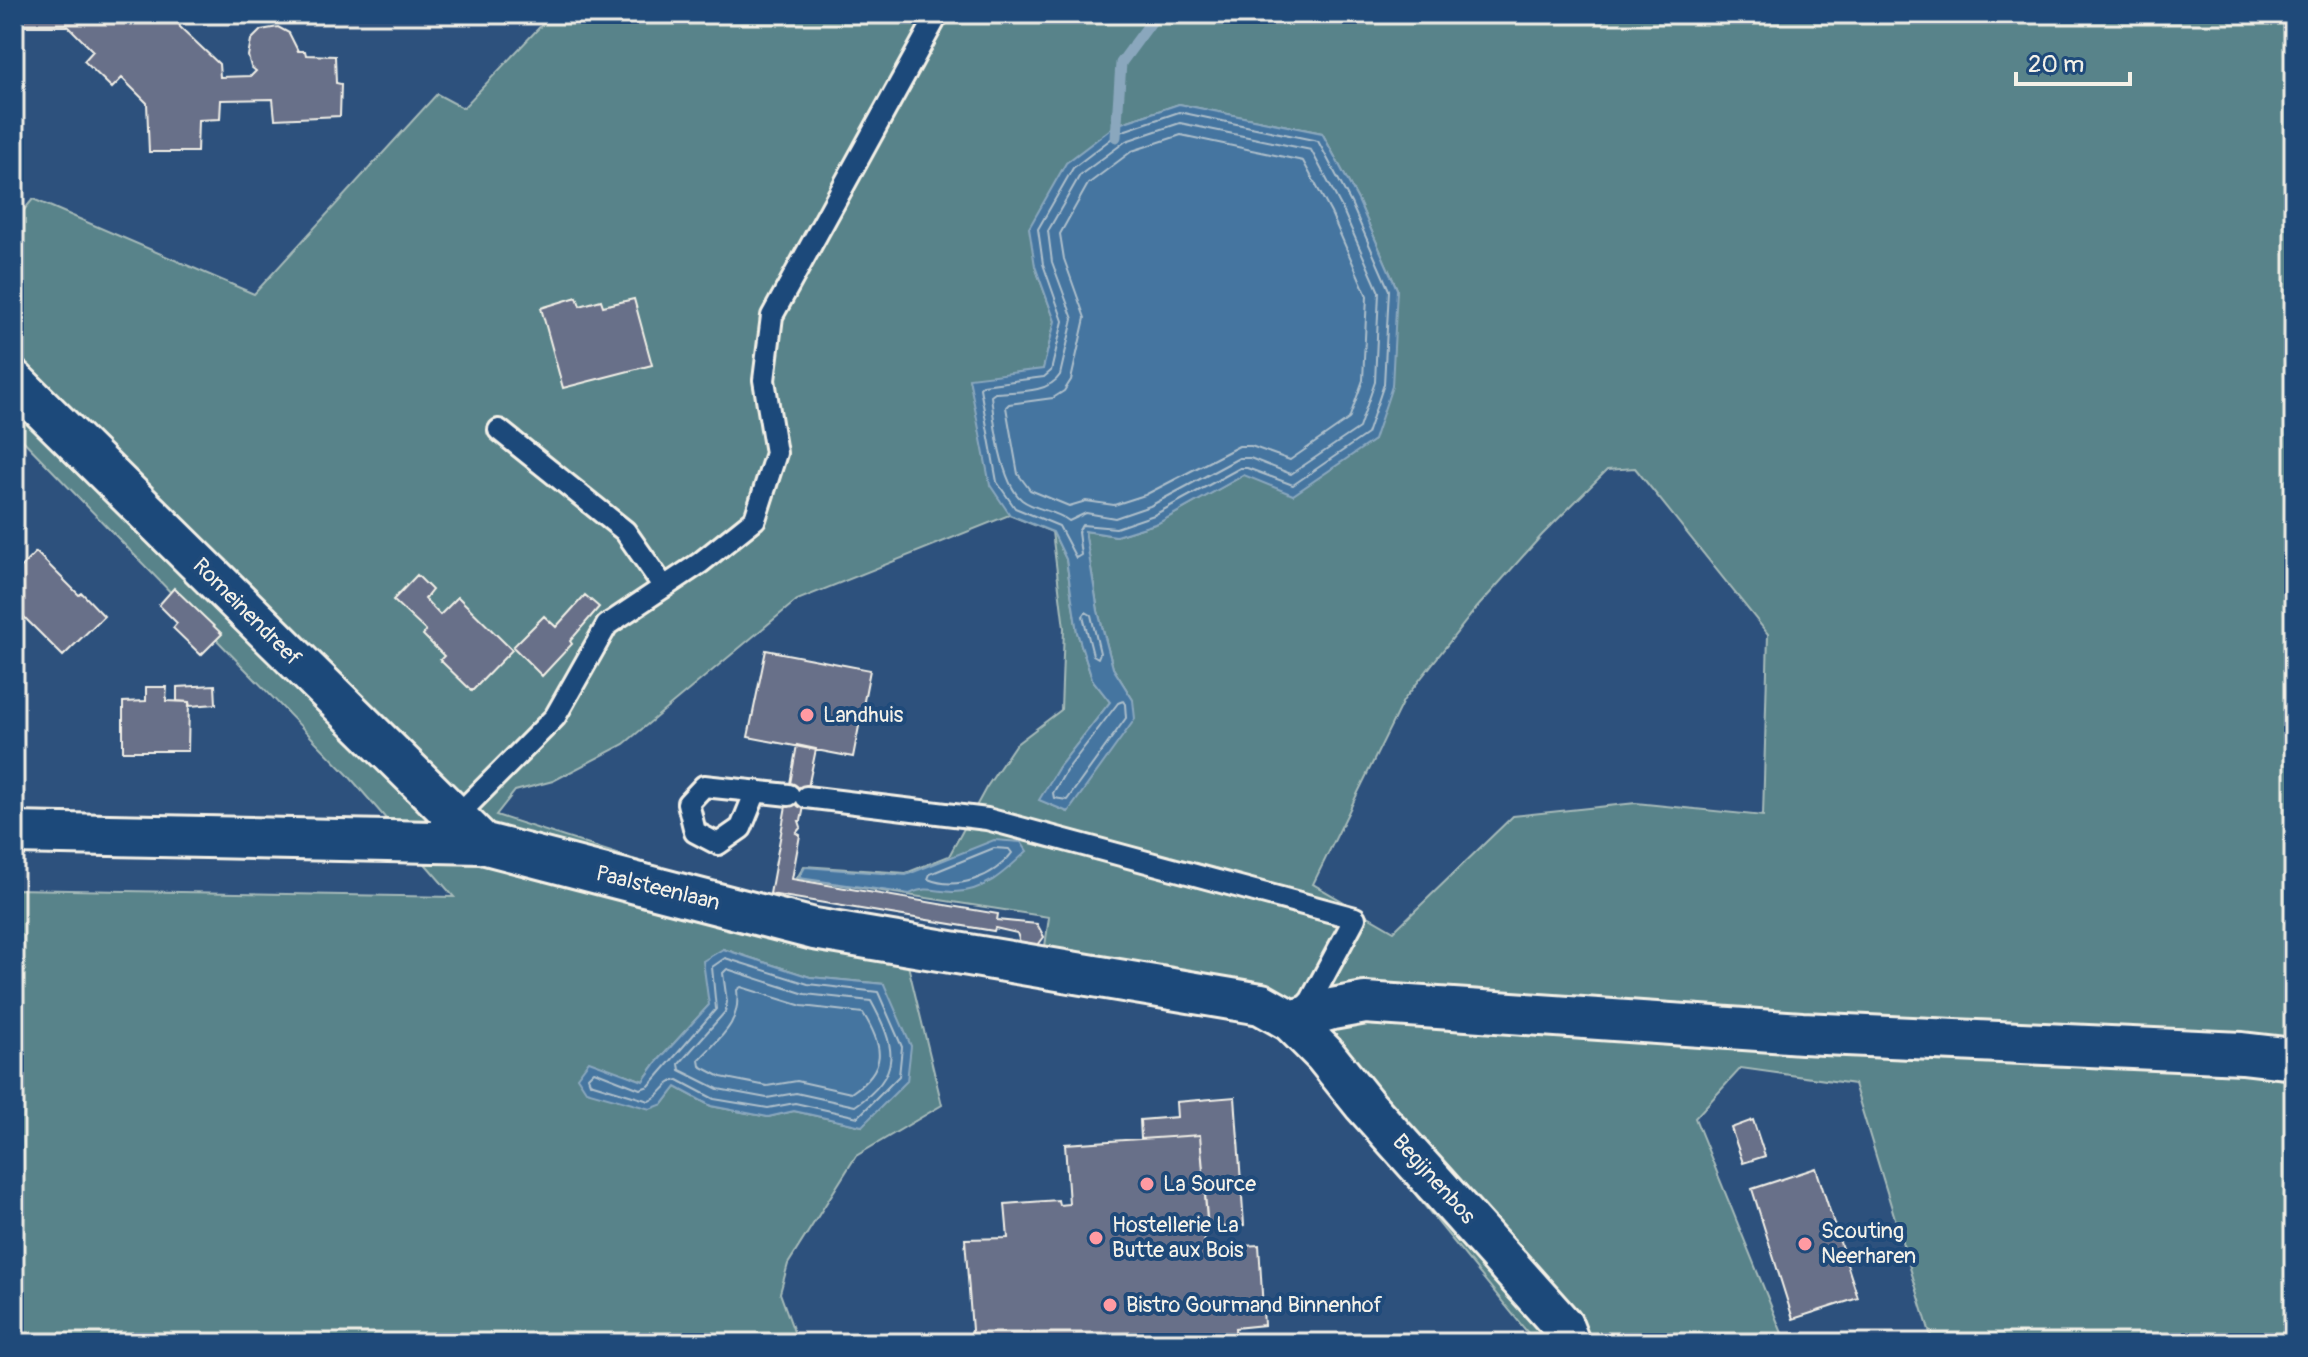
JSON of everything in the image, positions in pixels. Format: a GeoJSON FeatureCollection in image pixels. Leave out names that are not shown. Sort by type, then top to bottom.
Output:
{"type":"FeatureCollection","features":[{"type":"Feature","properties":{"kind":"street","name":"Romeinendreef"},"geometry":{"type":"LineString","coordinates":[[14,381],[468,830]]}},
{"type":"Feature","properties":{"kind":"street","name":"Paalsteenlaan"},"geometry":{"type":"LineString","coordinates":[[14,833],[468,830],[814,929],[1261,1004],[1291,1021]]}},
{"type":"Feature","properties":{"kind":"street"},"geometry":{"type":"LineString","coordinates":[[1291,1021],[1365,1003],[1802,1033],[2242,1053],[2294,1059]]}},
{"type":"Feature","properties":{"kind":"street","name":"Begijnenbos"},"geometry":{"type":"LineString","coordinates":[[1291,1021],[1324,1054],[1364,1104],[1552,1313],[1562,1325],[1569,1343]]}},
{"type":"Feature","properties":{"kind":"lane"},"geometry":{"type":"LineString","coordinates":[[468,830],[555,717],[607,625],[700,563],[755,519],[776,453],[764,380],[772,316],[938,14]]}},
{"type":"Feature","properties":{"kind":"lane"},"geometry":{"type":"LineString","coordinates":[[499,430],[625,531],[664,587]]}},
{"type":"Feature","properties":{"kind":"lane"},"geometry":{"type":"LineString","coordinates":[[756,791],[987,819],[1355,918],[1311,1000],[1291,1021]]}},
{"type":"Feature","properties":{"kind":"green space"},"geometry":{"type":"Polygon","coordinates":[[[552,14],[2294,14],[2294,1343],[1933,1343],[1854,1084],[1741,1068],[1695,1118],[1786,1343],[1536,1343],[1281,1029],[905,953],[942,1105],[856,1156],[788,1264],[780,1293],[798,1343],[14,1343],[14,889],[454,897],[348,775],[14,431],[14,222],[33,199],[254,294],[437,94],[463,108],[552,14]],[[1179,104],[1116,125],[1107,133],[1035,266],[1055,321],[1043,370],[969,379],[1010,515],[1053,532],[1066,559],[1077,632],[1092,679],[1110,702],[1059,767],[1040,800],[1068,812],[1133,700],[1113,668],[1098,611],[1085,531],[1116,536],[1158,523],[1244,475],[1344,458],[1374,440],[1397,289],[1358,200],[1322,133],[1179,104]],[[1635,468],[1607,470],[1542,535],[1474,611],[1403,701],[1313,884],[1394,931],[1513,816],[1636,803],[1763,816],[1768,634],[1635,468]],[[1009,515],[797,600],[624,744],[553,781],[515,791],[496,815],[742,894],[1044,954],[1049,917],[797,878],[804,866],[906,873],[949,856],[986,788],[1015,745],[1061,710],[1064,628],[1052,532],[1009,515]],[[805,867],[956,892],[906,875],[805,867]],[[723,949],[709,1005],[643,1081],[625,1074],[663,1104],[676,1087],[711,1106],[768,1117],[794,1111],[862,1126],[884,984],[810,977],[723,949]]]}},
{"type":"Feature","properties":{"kind":"water"},"geometry":{"type":"Polygon","coordinates":[[[1179,104],[1322,133],[1358,200],[1397,289],[1392,386],[1374,440],[1293,495],[1244,475],[1158,523],[1116,536],[1085,531],[1098,611],[1113,668],[1133,700],[1135,719],[1068,812],[1039,800],[1059,767],[1110,702],[1092,679],[1077,632],[1066,559],[1053,532],[1010,515],[990,485],[969,378],[1043,369],[1055,321],[1035,266],[1029,228],[1066,163],[1116,125],[1179,104]]]}},
{"type":"Feature","properties":{"kind":"water"},"geometry":{"type":"Polygon","coordinates":[[[994,840],[1021,842],[1027,851],[994,879],[964,891],[926,890],[910,894],[799,878],[805,867],[906,875],[994,840]]]}},
{"type":"Feature","properties":{"kind":"water"},"geometry":{"type":"Polygon","coordinates":[[[723,949],[810,977],[884,984],[911,1046],[907,1081],[862,1126],[794,1111],[768,1117],[711,1106],[676,1087],[663,1104],[650,1109],[586,1091],[577,1077],[589,1061],[643,1081],[709,1005],[703,961],[723,949]]]}},
{"type":"Feature","properties":{"kind":"building"},"geometry":{"type":"Polygon","coordinates":[[[17,14],[177,14],[180,27],[219,64],[220,77],[251,76],[256,71],[251,67],[248,56],[251,40],[261,30],[278,27],[289,33],[298,51],[305,51],[306,55],[335,56],[336,83],[341,84],[340,116],[275,119],[273,99],[221,100],[220,119],[198,120],[197,152],[149,152],[147,103],[122,78],[112,88],[84,61],[93,51],[68,26],[19,26],[17,14]]]}},
{"type":"Feature","properties":{"kind":"building"},"geometry":{"type":"Polygon","coordinates":[[[577,297],[580,306],[601,300],[603,306],[634,299],[652,365],[563,388],[541,308],[577,297]]]}},
{"type":"Feature","properties":{"kind":"building"},"geometry":{"type":"Polygon","coordinates":[[[36,552],[104,616],[63,656],[22,615],[14,623],[14,574],[36,552]]]}},
{"type":"Feature","properties":{"kind":"building"},"geometry":{"type":"Polygon","coordinates":[[[417,575],[432,590],[425,599],[440,615],[458,597],[512,650],[472,691],[440,660],[444,656],[423,635],[426,631],[393,600],[417,575]]]}},
{"type":"Feature","properties":{"kind":"building"},"geometry":{"type":"Polygon","coordinates":[[[174,588],[222,634],[201,655],[173,628],[177,623],[159,605],[174,588]]]}},
{"type":"Feature","properties":{"kind":"building"},"geometry":{"type":"Polygon","coordinates":[[[585,595],[599,607],[570,641],[572,644],[542,676],[513,647],[544,616],[556,627],[585,595]]]}},
{"type":"Feature","properties":{"kind":"building","name":"Landhuis"},"geometry":{"type":"Polygon","coordinates":[[[766,650],[870,670],[853,757],[748,737],[766,650]]]}},
{"type":"Feature","properties":{"kind":"building"},"geometry":{"type":"Polygon","coordinates":[[[215,685],[216,704],[190,706],[189,702],[177,701],[177,687],[215,685]]]}},
{"type":"Feature","properties":{"kind":"building"},"geometry":{"type":"Polygon","coordinates":[[[146,687],[167,687],[166,701],[189,702],[188,751],[123,751],[123,702],[146,701],[146,687]]]}},
{"type":"Feature","properties":{"kind":"building"},"geometry":{"type":"Polygon","coordinates":[[[797,745],[816,749],[799,821],[801,827],[796,833],[800,835],[792,879],[998,914],[997,920],[1037,924],[1044,937],[1038,945],[1020,942],[1017,933],[995,928],[994,931],[770,894],[797,745]]]}},
{"type":"Feature","properties":{"kind":"building"},"geometry":{"type":"Polygon","coordinates":[[[1235,1097],[1244,1225],[1208,1228],[1200,1135],[1141,1139],[1140,1120],[1177,1117],[1176,1102],[1235,1097]]]}},
{"type":"Feature","properties":{"kind":"building"},"geometry":{"type":"Polygon","coordinates":[[[1753,1120],[1765,1156],[1743,1163],[1731,1128],[1753,1120]]]}},
{"type":"Feature","properties":{"kind":"building","name":"Hostellerie La Butte aux Bois"},"geometry":{"type":"Polygon","coordinates":[[[1200,1135],[1208,1233],[1204,1233],[1205,1248],[1259,1245],[1264,1325],[1235,1328],[1236,1343],[973,1343],[965,1239],[1008,1238],[1005,1204],[1058,1200],[1059,1205],[1069,1204],[1065,1144],[1200,1135]]]}},
{"type":"Feature","properties":{"kind":"building","name":"Scouting Neerharen"},"geometry":{"type":"Polygon","coordinates":[[[1816,1168],[1858,1298],[1793,1319],[1752,1189],[1816,1168]]]}},
{"type":"Feature","properties":{"kind":"waterway"},"geometry":{"type":"LineString","coordinates":[[1116,137],[1121,63],[1157,14]]}},
{"type":"Feature","properties":{"kind":"place","name":"Landhuis"},"geometry":{"type":"Point","coordinates":[807,715]}},
{"type":"Feature","properties":{"kind":"place","name":"La Source"},"geometry":{"type":"Point","coordinates":[1147,1184]}},
{"type":"Feature","properties":{"kind":"place","name":"Hostellerie La Butte aux Bois"},"geometry":{"type":"Point","coordinates":[1096,1238]}},
{"type":"Feature","properties":{"kind":"place","name":"Scouting Neerharen"},"geometry":{"type":"Point","coordinates":[1805,1244]}},
{"type":"Feature","properties":{"kind":"place","name":"Bistro Gourmand Binnenhof"},"geometry":{"type":"Point","coordinates":[1110,1305]}}]}
